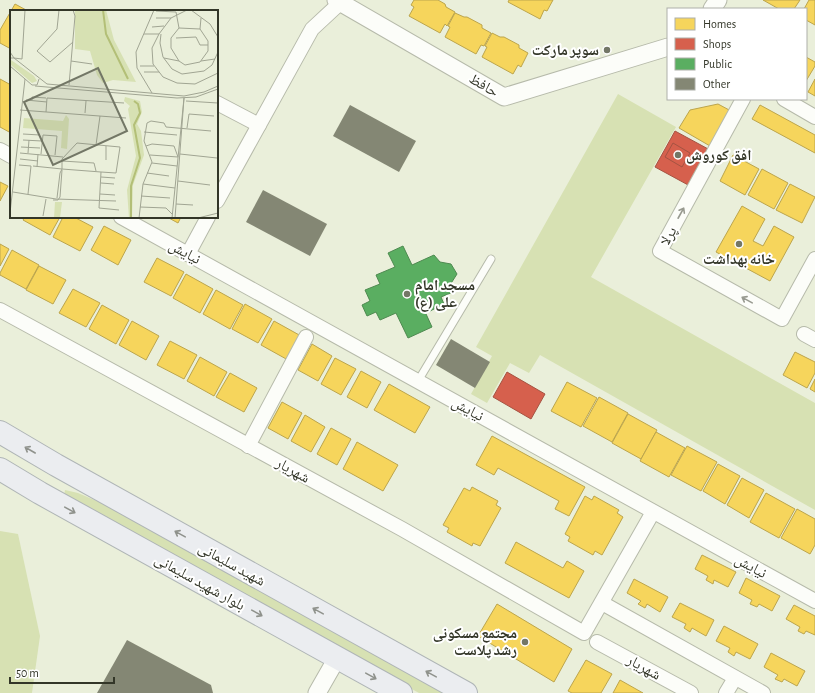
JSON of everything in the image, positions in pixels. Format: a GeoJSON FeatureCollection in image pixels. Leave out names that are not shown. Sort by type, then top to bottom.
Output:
{"type":"FeatureCollection","features":[{"type":"Feature","properties":{"kind":"main road","name":"شهید سلیمانی"},"geometry":{"type":"LineString","coordinates":[[0,432],[56,465],[466,693]]}},
{"type":"Feature","properties":{"kind":"main road"},"geometry":{"type":"LineString","coordinates":[[40,493],[56,465]]}},
{"type":"Feature","properties":{"kind":"main road","name":"بلوار شهید سلیمانی"},"geometry":{"type":"LineString","coordinates":[[0,469],[40,493],[402,693]]}},
{"type":"Feature","properties":{"kind":"street","name":"حافظ"},"geometry":{"type":"LineString","coordinates":[[338,1],[504,97],[667,47]]}},
{"type":"Feature","properties":{"kind":"street"},"geometry":{"type":"LineString","coordinates":[[218,199],[312,29],[338,1]]}},
{"type":"Feature","properties":{"kind":"street","name":"پرلا"},"geometry":{"type":"LineString","coordinates":[[742,100],[660,251],[782,318],[814,263]]}},
{"type":"Feature","properties":{"kind":"street"},"geometry":{"type":"LineString","coordinates":[[786,100],[815,117]]}},
{"type":"Feature","properties":{"kind":"street"},"geometry":{"type":"LineString","coordinates":[[218,104],[259,125]]}},
{"type":"Feature","properties":{"kind":"street"},"geometry":{"type":"LineString","coordinates":[[0,150],[10,155]]}},
{"type":"Feature","properties":{"kind":"street","name":"نیایش"},"geometry":{"type":"LineString","coordinates":[[123,218],[815,601]]}},
{"type":"Feature","properties":{"kind":"street"},"geometry":{"type":"LineString","coordinates":[[188,254],[207,218]]}},
{"type":"Feature","properties":{"kind":"street","name":"شهریار"},"geometry":{"type":"LineString","coordinates":[[0,310],[408,533],[584,633],[602,603]]}},
{"type":"Feature","properties":{"kind":"street"},"geometry":{"type":"LineString","coordinates":[[248,446],[306,337]]}},
{"type":"Feature","properties":{"kind":"street"},"geometry":{"type":"LineString","coordinates":[[653,512],[602,603],[762,693]]}},
{"type":"Feature","properties":{"kind":"street","name":"شهریار"},"geometry":{"type":"LineString","coordinates":[[598,642],[691,693]]}},
{"type":"Feature","properties":{"kind":"street"},"geometry":{"type":"LineString","coordinates":[[317,693],[337,658]]}},
{"type":"Feature","properties":{"kind":"street"},"geometry":{"type":"LineString","coordinates":[[726,693],[735,678]]}},
{"type":"Feature","properties":{"kind":"lane"},"geometry":{"type":"LineString","coordinates":[[418,381],[492,259]]}},
{"type":"Feature","properties":{"kind":"green space"},"geometry":{"type":"Polygon","coordinates":[[[618,94],[676,127],[591,277],[815,403],[815,510],[540,355],[529,373],[510,363],[487,403],[471,394],[492,356],[476,347],[618,94]]]}},
{"type":"Feature","properties":{"kind":"green space"},"geometry":{"type":"Polygon","coordinates":[[[65,490],[78,493],[106,505],[446,693],[419,693],[64,496],[65,490]]]}},
{"type":"Feature","properties":{"kind":"green space"},"geometry":{"type":"Polygon","coordinates":[[[0,531],[18,534],[40,636],[32,693],[0,693],[0,531]]]}},
{"type":"Feature","properties":{"kind":"building: Homes"},"geometry":{"type":"Polygon","coordinates":[[[414,0],[438,0],[455,12],[447,26],[445,24],[440,33],[409,16],[414,7],[411,5],[414,0]]]}},
{"type":"Feature","properties":{"kind":"building: Homes"},"geometry":{"type":"Polygon","coordinates":[[[509,0],[553,0],[547,11],[544,10],[540,19],[508,2],[509,0]]]}},
{"type":"Feature","properties":{"kind":"building: Homes"},"geometry":{"type":"Polygon","coordinates":[[[763,0],[800,0],[795,8],[777,8],[763,0]]]}},
{"type":"Feature","properties":{"kind":"building: Homes"},"geometry":{"type":"Polygon","coordinates":[[[809,0],[815,0],[815,25],[807,21],[807,8],[805,8],[809,0]]]}},
{"type":"Feature","properties":{"kind":"building: Homes"},"geometry":{"type":"Polygon","coordinates":[[[15,4],[26,10],[12,10],[15,4]]]}},
{"type":"Feature","properties":{"kind":"building: Homes"},"geometry":{"type":"Polygon","coordinates":[[[10,13],[10,48],[0,43],[0,30],[10,13]]]}},
{"type":"Feature","properties":{"kind":"building: Homes"},"geometry":{"type":"Polygon","coordinates":[[[455,13],[467,17],[482,25],[482,28],[491,33],[484,46],[481,45],[476,54],[445,37],[450,27],[448,26],[455,13]]]}},
{"type":"Feature","properties":{"kind":"building: Homes"},"geometry":{"type":"Polygon","coordinates":[[[492,33],[500,37],[504,37],[519,45],[519,48],[528,53],[521,67],[518,65],[513,74],[482,57],[487,47],[485,46],[492,33]]]}},
{"type":"Feature","properties":{"kind":"building: Homes"},"geometry":{"type":"Polygon","coordinates":[[[807,58],[815,62],[815,66],[807,79],[807,58]]]}},
{"type":"Feature","properties":{"kind":"building: Homes"},"geometry":{"type":"Polygon","coordinates":[[[0,79],[10,84],[10,132],[0,127],[0,79]]]}},
{"type":"Feature","properties":{"kind":"building: Homes"},"geometry":{"type":"Polygon","coordinates":[[[815,79],[815,96],[808,92],[815,79]]]}},
{"type":"Feature","properties":{"kind":"building: Homes"},"geometry":{"type":"Polygon","coordinates":[[[718,104],[731,111],[710,146],[679,128],[690,110],[718,104]]]}},
{"type":"Feature","properties":{"kind":"building: Homes"},"geometry":{"type":"Polygon","coordinates":[[[760,105],[815,135],[815,153],[752,119],[760,105]]]}},
{"type":"Feature","properties":{"kind":"building: Homes"},"geometry":{"type":"Polygon","coordinates":[[[733,155],[759,169],[745,195],[720,181],[733,155]]]}},
{"type":"Feature","properties":{"kind":"building: Homes"},"geometry":{"type":"Polygon","coordinates":[[[762,169],[788,183],[774,209],[748,195],[762,169]]]}},
{"type":"Feature","properties":{"kind":"building: Homes"},"geometry":{"type":"Polygon","coordinates":[[[0,182],[8,186],[0,201],[0,182]]]}},
{"type":"Feature","properties":{"kind":"building: Homes"},"geometry":{"type":"Polygon","coordinates":[[[790,184],[815,197],[802,223],[776,210],[790,184]]]}},
{"type":"Feature","properties":{"kind":"building: Homes","name":"خانه بهداشت"},"geometry":{"type":"Polygon","coordinates":[[[742,206],[765,219],[753,241],[763,246],[774,226],[794,237],[770,281],[716,252],[742,206]]]}},
{"type":"Feature","properties":{"kind":"building: Homes"},"geometry":{"type":"Polygon","coordinates":[[[24,218],[59,218],[50,235],[23,220],[24,218]]]}},
{"type":"Feature","properties":{"kind":"building: Homes"},"geometry":{"type":"Polygon","coordinates":[[[62,218],[76,218],[93,227],[80,251],[53,237],[62,218]]]}},
{"type":"Feature","properties":{"kind":"building: Homes"},"geometry":{"type":"Polygon","coordinates":[[[169,218],[180,218],[178,223],[169,218]]]}},
{"type":"Feature","properties":{"kind":"building: Homes"},"geometry":{"type":"Polygon","coordinates":[[[104,226],[131,240],[118,265],[91,250],[104,226]]]}},
{"type":"Feature","properties":{"kind":"building: Homes"},"geometry":{"type":"Polygon","coordinates":[[[0,244],[9,249],[0,266],[0,244]]]}},
{"type":"Feature","properties":{"kind":"building: Homes"},"geometry":{"type":"Polygon","coordinates":[[[12,250],[39,265],[26,289],[0,275],[12,250]]]}},
{"type":"Feature","properties":{"kind":"building: Homes"},"geometry":{"type":"Polygon","coordinates":[[[157,258],[184,272],[171,296],[144,282],[157,258]]]}},
{"type":"Feature","properties":{"kind":"building: Homes"},"geometry":{"type":"Polygon","coordinates":[[[39,266],[66,280],[53,304],[26,290],[39,266]]]}},
{"type":"Feature","properties":{"kind":"building: Homes"},"geometry":{"type":"Polygon","coordinates":[[[186,274],[213,289],[200,313],[173,298],[186,274]]]}},
{"type":"Feature","properties":{"kind":"building: Homes"},"geometry":{"type":"Polygon","coordinates":[[[73,289],[100,303],[86,327],[59,313],[73,289]]]}},
{"type":"Feature","properties":{"kind":"building: Homes"},"geometry":{"type":"Polygon","coordinates":[[[216,290],[243,305],[230,329],[203,314],[216,290]]]}},
{"type":"Feature","properties":{"kind":"building: Homes"},"geometry":{"type":"Polygon","coordinates":[[[245,304],[272,319],[258,343],[232,329],[245,304]]]}},
{"type":"Feature","properties":{"kind":"building: Homes"},"geometry":{"type":"Polygon","coordinates":[[[102,305],[129,320],[116,344],[89,329],[102,305]]]}},
{"type":"Feature","properties":{"kind":"building: Homes"},"geometry":{"type":"Polygon","coordinates":[[[132,321],[159,336],[146,360],[119,345],[132,321]]]}},
{"type":"Feature","properties":{"kind":"building: Homes"},"geometry":{"type":"Polygon","coordinates":[[[274,321],[301,336],[288,360],[261,345],[274,321]]]}},
{"type":"Feature","properties":{"kind":"building: Homes"},"geometry":{"type":"Polygon","coordinates":[[[170,341],[197,355],[184,379],[157,365],[170,341]]]}},
{"type":"Feature","properties":{"kind":"building: Homes"},"geometry":{"type":"Polygon","coordinates":[[[312,344],[332,356],[318,381],[298,370],[312,344]]]}},
{"type":"Feature","properties":{"kind":"building: Homes"},"geometry":{"type":"Polygon","coordinates":[[[795,352],[815,362],[815,373],[807,388],[783,375],[795,352]]]}},
{"type":"Feature","properties":{"kind":"building: Homes"},"geometry":{"type":"Polygon","coordinates":[[[200,357],[227,372],[214,396],[187,381],[200,357]]]}},
{"type":"Feature","properties":{"kind":"building: Homes"},"geometry":{"type":"Polygon","coordinates":[[[335,358],[356,369],[341,395],[321,384],[335,358]]]}},
{"type":"Feature","properties":{"kind":"building: Homes"},"geometry":{"type":"Polygon","coordinates":[[[361,371],[381,382],[367,408],[347,397],[361,371]]]}},
{"type":"Feature","properties":{"kind":"building: Homes"},"geometry":{"type":"Polygon","coordinates":[[[230,373],[257,388],[244,412],[216,397],[230,373]]]}},
{"type":"Feature","properties":{"kind":"building: Homes"},"geometry":{"type":"Polygon","coordinates":[[[815,379],[815,392],[810,389],[815,379]]]}},
{"type":"Feature","properties":{"kind":"building: Homes"},"geometry":{"type":"Polygon","coordinates":[[[567,382],[597,398],[581,427],[551,411],[567,382]]]}},
{"type":"Feature","properties":{"kind":"building: Homes"},"geometry":{"type":"Polygon","coordinates":[[[389,384],[430,407],[415,433],[374,410],[389,384]]]}},
{"type":"Feature","properties":{"kind":"building: Homes"},"geometry":{"type":"Polygon","coordinates":[[[599,397],[628,413],[612,442],[583,426],[599,397]]]}},
{"type":"Feature","properties":{"kind":"building: Homes"},"geometry":{"type":"Polygon","coordinates":[[[282,402],[302,413],[288,439],[268,428],[282,402]]]}},
{"type":"Feature","properties":{"kind":"building: Homes"},"geometry":{"type":"Polygon","coordinates":[[[628,414],[657,430],[641,459],[612,443],[628,414]]]}},
{"type":"Feature","properties":{"kind":"building: Homes"},"geometry":{"type":"Polygon","coordinates":[[[305,415],[325,427],[311,452],[291,441],[305,415]]]}},
{"type":"Feature","properties":{"kind":"building: Homes"},"geometry":{"type":"Polygon","coordinates":[[[331,428],[351,439],[337,465],[317,454],[331,428]]]}},
{"type":"Feature","properties":{"kind":"building: Homes"},"geometry":{"type":"Polygon","coordinates":[[[656,432],[685,448],[669,477],[640,461],[656,432]]]}},
{"type":"Feature","properties":{"kind":"building: Homes"},"geometry":{"type":"Polygon","coordinates":[[[492,436],[585,487],[569,516],[555,509],[559,501],[498,468],[494,475],[476,465],[492,436]]]}},
{"type":"Feature","properties":{"kind":"building: Homes"},"geometry":{"type":"Polygon","coordinates":[[[357,442],[398,465],[383,491],[343,469],[357,442]]]}},
{"type":"Feature","properties":{"kind":"building: Homes"},"geometry":{"type":"Polygon","coordinates":[[[687,446],[717,462],[701,491],[671,475],[687,446]]]}},
{"type":"Feature","properties":{"kind":"building: Homes"},"geometry":{"type":"Polygon","coordinates":[[[718,464],[740,476],[725,504],[703,491],[718,464]]]}},
{"type":"Feature","properties":{"kind":"building: Homes"},"geometry":{"type":"Polygon","coordinates":[[[742,478],[764,490],[749,518],[727,505],[742,478]]]}},
{"type":"Feature","properties":{"kind":"building: Homes"},"geometry":{"type":"Polygon","coordinates":[[[472,487],[498,501],[496,505],[501,508],[480,546],[473,543],[472,546],[447,532],[449,528],[443,525],[464,488],[470,491],[472,487]]]}},
{"type":"Feature","properties":{"kind":"building: Homes"},"geometry":{"type":"Polygon","coordinates":[[[766,493],[795,509],[779,538],[750,522],[766,493]]]}},
{"type":"Feature","properties":{"kind":"building: Homes"},"geometry":{"type":"Polygon","coordinates":[[[585,496],[592,500],[594,496],[619,510],[617,513],[623,517],[602,555],[595,551],[593,555],[568,541],[570,537],[565,534],[585,496]]]}},
{"type":"Feature","properties":{"kind":"building: Homes"},"geometry":{"type":"Polygon","coordinates":[[[797,509],[815,519],[815,545],[810,554],[781,538],[797,509]]]}},
{"type":"Feature","properties":{"kind":"building: Homes"},"geometry":{"type":"Polygon","coordinates":[[[516,542],[563,568],[567,561],[584,571],[569,598],[505,563],[516,542]]]}},
{"type":"Feature","properties":{"kind":"building: Homes"},"geometry":{"type":"Polygon","coordinates":[[[702,555],[736,572],[728,587],[714,580],[713,584],[706,580],[708,576],[695,569],[702,555]]]}},
{"type":"Feature","properties":{"kind":"building: Homes"},"geometry":{"type":"Polygon","coordinates":[[[746,578],[780,596],[772,611],[759,604],[757,607],[750,604],[752,600],[739,593],[746,578]]]}},
{"type":"Feature","properties":{"kind":"building: Homes"},"geometry":{"type":"Polygon","coordinates":[[[634,579],[668,597],[660,612],[647,604],[645,608],[638,604],[641,601],[627,593],[634,579]]]}},
{"type":"Feature","properties":{"kind":"building: Homes"},"geometry":{"type":"Polygon","coordinates":[[[680,603],[714,620],[706,636],[692,628],[690,632],[684,628],[686,624],[672,617],[680,603]]]}},
{"type":"Feature","properties":{"kind":"building: Homes","name":"مجتمع مسکونی رشد پلاست"},"geometry":{"type":"Polygon","coordinates":[[[497,604],[572,649],[554,682],[478,636],[497,604]]]}},
{"type":"Feature","properties":{"kind":"building: Homes"},"geometry":{"type":"Polygon","coordinates":[[[794,605],[815,616],[815,635],[806,631],[804,634],[798,631],[800,627],[786,619],[794,605]]]}},
{"type":"Feature","properties":{"kind":"building: Homes"},"geometry":{"type":"Polygon","coordinates":[[[724,626],[758,644],[750,659],[736,652],[734,656],[728,652],[730,648],[716,641],[724,626]]]}},
{"type":"Feature","properties":{"kind":"building: Homes"},"geometry":{"type":"Polygon","coordinates":[[[771,653],[805,671],[797,686],[784,679],[782,682],[775,679],[778,675],[764,667],[771,653]]]}},
{"type":"Feature","properties":{"kind":"building: Homes"},"geometry":{"type":"Polygon","coordinates":[[[586,660],[612,674],[601,693],[572,693],[568,691],[586,660]]]}},
{"type":"Feature","properties":{"kind":"building: Homes"},"geometry":{"type":"Polygon","coordinates":[[[620,680],[643,693],[613,693],[620,680]]]}},
{"type":"Feature","properties":{"kind":"building: Shops"},"geometry":{"type":"Polygon","coordinates":[[[675,131],[710,150],[690,186],[655,167],[675,131]]]}},
{"type":"Feature","properties":{"kind":"building: Shops","name":"افق کوروش"},"geometry":{"type":"Polygon","coordinates":[[[673,143],[690,153],[682,167],[665,157],[673,143]]]}},
{"type":"Feature","properties":{"kind":"building: Shops"},"geometry":{"type":"Polygon","coordinates":[[[507,372],[545,394],[531,419],[493,397],[507,372]]]}},
{"type":"Feature","properties":{"kind":"building: Public","name":"مسجد امام علی (ع)"},"geometry":{"type":"Polygon","coordinates":[[[403,246],[412,265],[434,255],[440,262],[451,264],[457,274],[450,285],[453,292],[441,297],[444,304],[430,311],[425,301],[421,303],[432,327],[408,338],[396,313],[380,320],[376,312],[367,316],[362,305],[370,301],[365,290],[380,284],[376,275],[395,267],[388,253],[403,246]]]}},
{"type":"Feature","properties":{"kind":"building: Other"},"geometry":{"type":"Polygon","coordinates":[[[350,105],[416,141],[399,172],[333,136],[350,105]]]}},
{"type":"Feature","properties":{"kind":"building: Other"},"geometry":{"type":"Polygon","coordinates":[[[263,190],[327,224],[310,256],[246,222],[263,190]]]}},
{"type":"Feature","properties":{"kind":"building: Other"},"geometry":{"type":"Polygon","coordinates":[[[451,339],[490,362],[475,388],[436,365],[451,339]]]}},
{"type":"Feature","properties":{"kind":"building: Other"},"geometry":{"type":"Polygon","coordinates":[[[127,640],[211,685],[213,693],[97,693],[127,640]]]}},
{"type":"Feature","properties":{"kind":"place","name":"سوپر مارکت"},"geometry":{"type":"Point","coordinates":[607,50]}},
{"type":"Feature","properties":{"kind":"place","name":"افق کوروش"},"geometry":{"type":"Point","coordinates":[678,155]}},
{"type":"Feature","properties":{"kind":"place","name":"خانه بهداشت"},"geometry":{"type":"Point","coordinates":[739,244]}},
{"type":"Feature","properties":{"kind":"place","name":"مسجد امام علی (ع)"},"geometry":{"type":"Point","coordinates":[407,294]}},
{"type":"Feature","properties":{"kind":"place","name":"مجتمع مسکونی رشد پلاست"},"geometry":{"type":"Point","coordinates":[525,642]}}]}
